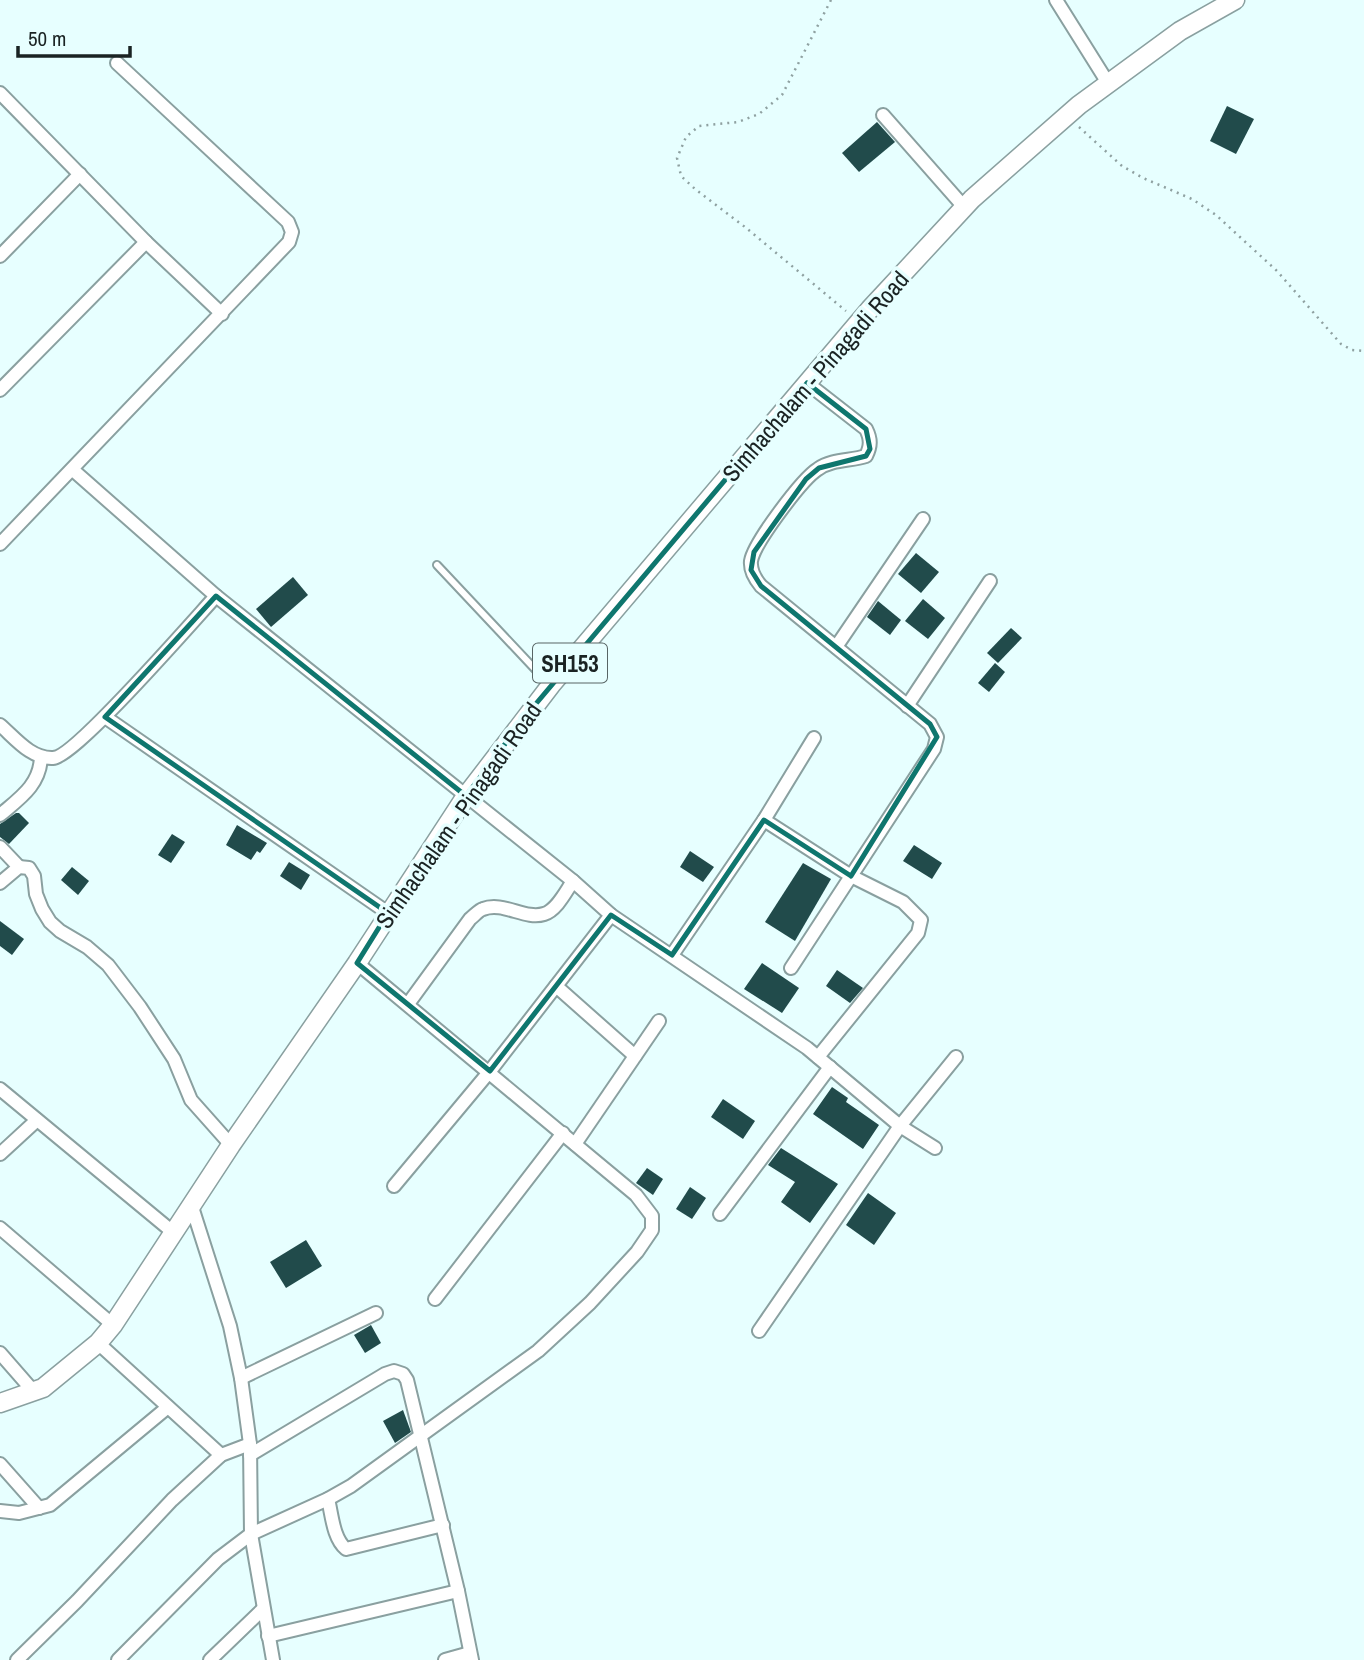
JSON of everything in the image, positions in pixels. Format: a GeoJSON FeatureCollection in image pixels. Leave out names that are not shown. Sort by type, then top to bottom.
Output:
{"type":"FeatureCollection","features":[{"type":"Feature","properties":{"kind":"main road","name":"Simhachalam - Pinagadi Road"},"geometry":{"type":"LineString","coordinates":[[0,1403],[43,1388],[98,1343],[113,1325],[466,796],[551,685],[859,322],[964,207],[1066,116],[1180,31],[1235,0]]}},
{"type":"Feature","properties":{"kind":"street"},"geometry":{"type":"LineString","coordinates":[[1056,0],[1108,83]]}},
{"type":"Feature","properties":{"kind":"street"},"geometry":{"type":"LineString","coordinates":[[0,544],[222,314],[289,242],[292,232],[288,222],[117,62]]}},
{"type":"Feature","properties":{"kind":"street"},"geometry":{"type":"LineString","coordinates":[[0,93],[146,242],[222,314]]}},
{"type":"Feature","properties":{"kind":"street"},"geometry":{"type":"LineString","coordinates":[[883,116],[964,207]]}},
{"type":"Feature","properties":{"kind":"street"},"geometry":{"type":"LineString","coordinates":[[0,256],[80,174]]}},
{"type":"Feature","properties":{"kind":"street"},"geometry":{"type":"LineString","coordinates":[[0,390],[146,242]]}},
{"type":"Feature","properties":{"kind":"street"},"geometry":{"type":"LineString","coordinates":[[792,968],[934,749],[937,737],[930,724],[761,586],[751,570],[754,552],[806,479],[819,468],[831,463],[866,456],[870,449],[870,436],[866,429],[807,383]]}},
{"type":"Feature","properties":{"kind":"street"},"geometry":{"type":"LineString","coordinates":[[73,470],[216,596],[573,881],[611,915],[818,1057],[900,1126],[935,1148]]}},
{"type":"Feature","properties":{"kind":"street"},"geometry":{"type":"LineString","coordinates":[[836,647],[923,519]]}},
{"type":"Feature","properties":{"kind":"street"},"geometry":{"type":"LineString","coordinates":[[907,706],[990,581]]}},
{"type":"Feature","properties":{"kind":"street"},"geometry":{"type":"LineString","coordinates":[[0,725],[29,751],[41,757],[57,758],[70,750],[105,717],[216,596]]}},
{"type":"Feature","properties":{"kind":"street"},"geometry":{"type":"LineString","coordinates":[[105,717],[387,913]]}},
{"type":"Feature","properties":{"kind":"street"},"geometry":{"type":"LineString","coordinates":[[672,955],[764,820],[814,738]]}},
{"type":"Feature","properties":{"kind":"street"},"geometry":{"type":"LineString","coordinates":[[0,815],[36,782],[41,769],[41,757]]}},
{"type":"Feature","properties":{"kind":"street"},"geometry":{"type":"LineString","coordinates":[[764,820],[851,876],[903,902],[921,920],[918,933],[818,1057]]}},
{"type":"Feature","properties":{"kind":"street"},"geometry":{"type":"LineString","coordinates":[[0,847],[19,867],[29,868],[32,872],[36,894],[50,922],[87,947],[116,975],[174,1059],[191,1100],[231,1145]]}},
{"type":"Feature","properties":{"kind":"street"},"geometry":{"type":"LineString","coordinates":[[0,883],[19,867]]}},
{"type":"Feature","properties":{"kind":"street"},"geometry":{"type":"LineString","coordinates":[[408,1004],[470,919],[483,909],[499,908],[544,914],[554,906],[573,881]]}},
{"type":"Feature","properties":{"kind":"street"},"geometry":{"type":"LineString","coordinates":[[394,1186],[490,1071],[611,915]]}},
{"type":"Feature","properties":{"kind":"street"},"geometry":{"type":"LineString","coordinates":[[127,1657],[218,1559],[251,1534],[351,1486],[538,1351],[590,1303],[638,1252],[652,1230],[652,1216],[636,1195],[357,962]]}},
{"type":"Feature","properties":{"kind":"street"},"geometry":{"type":"LineString","coordinates":[[556,986],[635,1056]]}},
{"type":"Feature","properties":{"kind":"street"},"geometry":{"type":"LineString","coordinates":[[575,1144],[659,1021]]}},
{"type":"Feature","properties":{"kind":"street"},"geometry":{"type":"LineString","coordinates":[[760,1331],[900,1126],[956,1057]]}},
{"type":"Feature","properties":{"kind":"street"},"geometry":{"type":"LineString","coordinates":[[720,1214],[830,1067]]}},
{"type":"Feature","properties":{"kind":"street"},"geometry":{"type":"LineString","coordinates":[[0,1089],[174,1233]]}},
{"type":"Feature","properties":{"kind":"street"},"geometry":{"type":"LineString","coordinates":[[0,1154],[37,1120]]}},
{"type":"Feature","properties":{"kind":"street"},"geometry":{"type":"LineString","coordinates":[[435,1299],[563,1133]]}},
{"type":"Feature","properties":{"kind":"street"},"geometry":{"type":"LineString","coordinates":[[192,1207],[230,1326],[242,1378],[250,1449],[251,1534],[273,1660]]}},
{"type":"Feature","properties":{"kind":"street"},"geometry":{"type":"LineString","coordinates":[[0,1228],[113,1325]]}},
{"type":"Feature","properties":{"kind":"street"},"geometry":{"type":"LineString","coordinates":[[242,1378],[376,1312]]}},
{"type":"Feature","properties":{"kind":"street"},"geometry":{"type":"LineString","coordinates":[[98,1343],[221,1455]]}},
{"type":"Feature","properties":{"kind":"street"},"geometry":{"type":"LineString","coordinates":[[0,1353],[34,1392]]}},
{"type":"Feature","properties":{"kind":"street"},"geometry":{"type":"LineString","coordinates":[[17,1660],[172,1500],[221,1455],[250,1449],[394,1371],[403,1374],[407,1380],[443,1525],[471,1657],[444,1660]]}},
{"type":"Feature","properties":{"kind":"street"},"geometry":{"type":"LineString","coordinates":[[0,1511],[19,1513],[50,1505],[168,1407]]}},
{"type":"Feature","properties":{"kind":"street"},"geometry":{"type":"LineString","coordinates":[[0,1464],[39,1508]]}},
{"type":"Feature","properties":{"kind":"street"},"geometry":{"type":"LineString","coordinates":[[328,1499],[340,1544],[346,1549],[443,1525]]}},
{"type":"Feature","properties":{"kind":"street"},"geometry":{"type":"LineString","coordinates":[[268,1636],[458,1591]]}},
{"type":"Feature","properties":{"kind":"street"},"geometry":{"type":"LineString","coordinates":[[210,1660],[263,1609]]}},
{"type":"Feature","properties":{"kind":"lane"},"geometry":{"type":"LineString","coordinates":[[437,565],[551,685]]}},
{"type":"Feature","properties":{"kind":"path"},"geometry":{"type":"LineString","coordinates":[[831,0],[782,95],[759,114],[738,122],[699,126],[686,137],[677,158],[681,176],[695,189],[859,322]]}},
{"type":"Feature","properties":{"kind":"path"},"geometry":{"type":"LineString","coordinates":[[1066,116],[1122,166],[1192,199],[1216,215],[1277,271],[1341,344],[1352,350],[1364,351]]}},
{"type":"Feature","properties":{"kind":"highlighted area"},"geometry":{"type":"Polygon","coordinates":[[[807,383],[866,429],[870,449],[866,456],[819,468],[806,479],[754,552],[751,570],[761,586],[930,724],[937,737],[851,876],[764,820],[672,955],[611,915],[490,1071],[357,963],[388,913],[105,717],[216,596],[466,796],[529,712],[807,383]]]}},
{"type":"Feature","properties":{"kind":"building"},"geometry":{"type":"Polygon","coordinates":[[[1227,106],[1254,119],[1236,154],[1210,141],[1227,106]]]}},
{"type":"Feature","properties":{"kind":"building"},"geometry":{"type":"Polygon","coordinates":[[[877,122],[895,142],[859,172],[842,153],[877,122]]]}},
{"type":"Feature","properties":{"kind":"building"},"geometry":{"type":"Polygon","coordinates":[[[916,553],[939,572],[921,593],[898,574],[916,553]]]}},
{"type":"Feature","properties":{"kind":"building"},"geometry":{"type":"Polygon","coordinates":[[[293,577],[308,595],[271,627],[256,609],[293,577]]]}},
{"type":"Feature","properties":{"kind":"building"},"geometry":{"type":"Polygon","coordinates":[[[923,599],[945,618],[928,639],[905,621],[923,599]]]}},
{"type":"Feature","properties":{"kind":"building"},"geometry":{"type":"Polygon","coordinates":[[[878,601],[901,620],[890,635],[867,617],[878,601]]]}},
{"type":"Feature","properties":{"kind":"building"},"geometry":{"type":"Polygon","coordinates":[[[1011,628],[1022,638],[998,663],[987,653],[1011,628]]]}},
{"type":"Feature","properties":{"kind":"building"},"geometry":{"type":"Polygon","coordinates":[[[995,663],[1005,672],[989,692],[978,683],[995,663]]]}},
{"type":"Feature","properties":{"kind":"building"},"geometry":{"type":"Polygon","coordinates":[[[16,813],[29,823],[9,844],[0,837],[0,824],[16,813]]]}},
{"type":"Feature","properties":{"kind":"building"},"geometry":{"type":"Polygon","coordinates":[[[237,825],[267,843],[251,860],[226,845],[237,825]]]}},
{"type":"Feature","properties":{"kind":"building"},"geometry":{"type":"Polygon","coordinates":[[[172,834],[185,842],[171,863],[158,855],[172,834]]]}},
{"type":"Feature","properties":{"kind":"building"},"geometry":{"type":"Polygon","coordinates":[[[914,845],[942,863],[932,879],[903,861],[914,845]]]}},
{"type":"Feature","properties":{"kind":"building"},"geometry":{"type":"Polygon","coordinates":[[[690,851],[714,867],[703,882],[680,867],[690,851]]]}},
{"type":"Feature","properties":{"kind":"building"},"geometry":{"type":"Polygon","coordinates":[[[289,862],[310,875],[301,890],[280,876],[289,862]]]}},
{"type":"Feature","properties":{"kind":"building"},"geometry":{"type":"Polygon","coordinates":[[[803,863],[831,879],[795,941],[765,922],[803,863]]]}},
{"type":"Feature","properties":{"kind":"building"},"geometry":{"type":"Polygon","coordinates":[[[72,867],[89,881],[78,895],[61,880],[72,867]]]}},
{"type":"Feature","properties":{"kind":"building"},"geometry":{"type":"Polygon","coordinates":[[[0,921],[24,939],[12,955],[0,946],[0,921]]]}},
{"type":"Feature","properties":{"kind":"building"},"geometry":{"type":"Polygon","coordinates":[[[762,963],[799,988],[782,1013],[744,989],[762,963]]]}},
{"type":"Feature","properties":{"kind":"building"},"geometry":{"type":"Polygon","coordinates":[[[837,970],[863,988],[850,1003],[826,986],[837,970]]]}},
{"type":"Feature","properties":{"kind":"building"},"geometry":{"type":"Polygon","coordinates":[[[832,1087],[848,1098],[846,1102],[879,1125],[863,1149],[813,1114],[832,1087]]]}},
{"type":"Feature","properties":{"kind":"building"},"geometry":{"type":"Polygon","coordinates":[[[723,1099],[755,1121],[743,1139],[711,1117],[723,1099]]]}},
{"type":"Feature","properties":{"kind":"building"},"geometry":{"type":"Polygon","coordinates":[[[781,1148],[838,1184],[810,1223],[781,1202],[795,1182],[768,1165],[781,1148]]]}},
{"type":"Feature","properties":{"kind":"building"},"geometry":{"type":"Polygon","coordinates":[[[647,1168],[663,1179],[653,1195],[636,1183],[647,1168]]]}},
{"type":"Feature","properties":{"kind":"building"},"geometry":{"type":"Polygon","coordinates":[[[690,1187],[706,1198],[692,1219],[676,1209],[690,1187]]]}},
{"type":"Feature","properties":{"kind":"building"},"geometry":{"type":"Polygon","coordinates":[[[868,1193],[896,1213],[874,1245],[846,1225],[868,1193]]]}},
{"type":"Feature","properties":{"kind":"building"},"geometry":{"type":"Polygon","coordinates":[[[306,1240],[322,1266],[286,1288],[270,1262],[306,1240]]]}},
{"type":"Feature","properties":{"kind":"building"},"geometry":{"type":"Polygon","coordinates":[[[371,1325],[381,1343],[365,1353],[354,1335],[371,1325]]]}},
{"type":"Feature","properties":{"kind":"building"},"geometry":{"type":"Polygon","coordinates":[[[403,1410],[411,1432],[395,1443],[383,1421],[403,1410]]]}}]}
